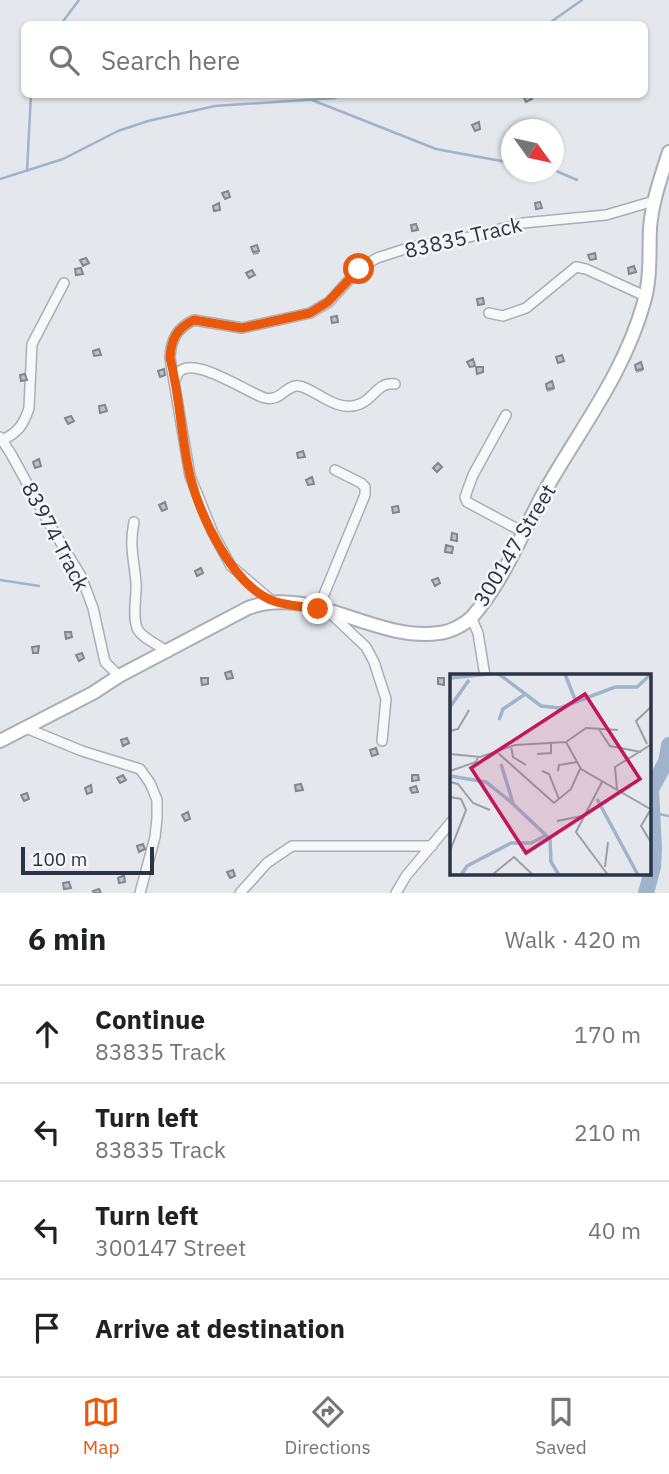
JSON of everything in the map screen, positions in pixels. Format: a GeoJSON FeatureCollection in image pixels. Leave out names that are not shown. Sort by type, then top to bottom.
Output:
{"type":"FeatureCollection","features":[{"type":"Feature","properties":{"kind":"street","name":"300147 Street"},"geometry":{"type":"LineString","coordinates":[[0,741],[248,608],[272,601],[324,610],[393,630],[415,633],[439,633],[453,629],[471,617],[496,582],[543,495],[608,389],[637,323],[645,296],[654,201],[669,152]]}},
{"type":"Feature","properties":{"kind":"street","name":"83835 Track"},"geometry":{"type":"LineString","coordinates":[[272,601],[231,566],[213,533],[191,476],[170,358],[173,338],[184,326],[194,320],[242,328],[310,313],[328,302],[359,269],[377,258],[411,247],[465,238],[523,223],[606,215],[654,201]]}},
{"type":"Feature","properties":{"kind":"street"},"geometry":{"type":"LineString","coordinates":[[489,313],[503,316],[526,308],[576,267],[645,296]]}},
{"type":"Feature","properties":{"kind":"street"},"geometry":{"type":"LineString","coordinates":[[1,439],[18,431],[26,416],[29,408],[32,344],[64,283]]}},
{"type":"Feature","properties":{"kind":"street"},"geometry":{"type":"LineString","coordinates":[[175,380],[178,371],[187,366],[214,373],[266,398],[277,398],[300,386],[330,402],[352,406],[365,401],[382,385],[396,384]]}},
{"type":"Feature","properties":{"kind":"street"},"geometry":{"type":"LineString","coordinates":[[506,415],[464,497],[467,502],[523,532]]}},
{"type":"Feature","properties":{"kind":"street","name":"83974 Track"},"geometry":{"type":"LineString","coordinates":[[1,439],[81,576],[93,608],[105,662],[119,676]]}},
{"type":"Feature","properties":{"kind":"street"},"geometry":{"type":"LineString","coordinates":[[335,470],[361,483],[365,487],[365,495],[324,610],[366,647],[374,662],[386,699],[382,741]]}},
{"type":"Feature","properties":{"kind":"street"},"geometry":{"type":"LineString","coordinates":[[134,522],[130,547],[136,584],[138,628],[142,634],[168,652]]}},
{"type":"Feature","properties":{"kind":"street"},"geometry":{"type":"LineString","coordinates":[[471,617],[478,633],[485,674]]}},
{"type":"Feature","properties":{"kind":"street"},"geometry":{"type":"LineString","coordinates":[[26,728],[82,751],[140,769],[150,783],[157,800],[157,818],[155,837],[140,893]]}},
{"type":"Feature","properties":{"kind":"street"},"geometry":{"type":"LineString","coordinates":[[396,893],[450,824]]}},
{"type":"Feature","properties":{"kind":"street"},"geometry":{"type":"LineString","coordinates":[[240,893],[267,863],[292,846],[432,846]]}},
{"type":"Feature","properties":{"kind":"building"},"geometry":{"type":"Polygon","coordinates":[[[479,122],[480,129],[475,131],[472,125],[479,122]]]}},
{"type":"Feature","properties":{"kind":"building"},"geometry":{"type":"Polygon","coordinates":[[[228,191],[230,197],[225,199],[222,193],[228,191]]]}},
{"type":"Feature","properties":{"kind":"building"},"geometry":{"type":"Polygon","coordinates":[[[540,202],[542,208],[536,209],[535,203],[540,202]]]}},
{"type":"Feature","properties":{"kind":"building"},"geometry":{"type":"Polygon","coordinates":[[[219,203],[220,210],[214,211],[213,206],[219,203]]]}},
{"type":"Feature","properties":{"kind":"building"},"geometry":{"type":"Polygon","coordinates":[[[416,224],[418,230],[412,231],[411,225],[416,224]]]}},
{"type":"Feature","properties":{"kind":"building"},"geometry":{"type":"Polygon","coordinates":[[[257,245],[259,251],[253,252],[251,247],[257,245]]]}},
{"type":"Feature","properties":{"kind":"building"},"geometry":{"type":"Polygon","coordinates":[[[595,253],[596,259],[590,260],[588,255],[595,253]]]}},
{"type":"Feature","properties":{"kind":"building"},"geometry":{"type":"Polygon","coordinates":[[[86,258],[89,263],[83,266],[80,260],[86,258]]]}},
{"type":"Feature","properties":{"kind":"building"},"geometry":{"type":"Polygon","coordinates":[[[634,266],[636,272],[629,274],[628,268],[634,266]]]}},
{"type":"Feature","properties":{"kind":"building"},"geometry":{"type":"Polygon","coordinates":[[[81,268],[83,274],[76,275],[75,269],[81,268]]]}},
{"type":"Feature","properties":{"kind":"building"},"geometry":{"type":"Polygon","coordinates":[[[252,270],[255,275],[249,278],[246,273],[252,270]]]}},
{"type":"Feature","properties":{"kind":"building"},"geometry":{"type":"Polygon","coordinates":[[[483,298],[484,304],[478,305],[477,299],[483,298]]]}},
{"type":"Feature","properties":{"kind":"building"},"geometry":{"type":"Polygon","coordinates":[[[337,316],[338,322],[332,323],[331,317],[337,316]]]}},
{"type":"Feature","properties":{"kind":"building"},"geometry":{"type":"Polygon","coordinates":[[[99,349],[101,355],[94,356],[93,351],[99,349]]]}},
{"type":"Feature","properties":{"kind":"building"},"geometry":{"type":"Polygon","coordinates":[[[562,355],[564,361],[558,363],[556,357],[562,355]]]}},
{"type":"Feature","properties":{"kind":"building"},"geometry":{"type":"Polygon","coordinates":[[[473,359],[475,366],[470,367],[467,362],[473,359]]]}},
{"type":"Feature","properties":{"kind":"building"},"geometry":{"type":"Polygon","coordinates":[[[641,362],[643,369],[636,370],[635,365],[641,362]]]}},
{"type":"Feature","properties":{"kind":"building"},"geometry":{"type":"Polygon","coordinates":[[[476,367],[483,367],[483,372],[477,374],[476,367]]]}},
{"type":"Feature","properties":{"kind":"building"},"geometry":{"type":"Polygon","coordinates":[[[164,369],[165,375],[160,377],[158,371],[164,369]]]}},
{"type":"Feature","properties":{"kind":"building"},"geometry":{"type":"Polygon","coordinates":[[[25,374],[27,380],[21,381],[20,375],[25,374]]]}},
{"type":"Feature","properties":{"kind":"building"},"geometry":{"type":"Polygon","coordinates":[[[552,381],[554,388],[547,389],[546,384],[552,381]]]}},
{"type":"Feature","properties":{"kind":"building"},"geometry":{"type":"Polygon","coordinates":[[[105,405],[107,411],[100,413],[99,406],[105,405]]]}},
{"type":"Feature","properties":{"kind":"building"},"geometry":{"type":"Polygon","coordinates":[[[71,416],[74,421],[68,424],[65,418],[71,416]]]}},
{"type":"Feature","properties":{"kind":"building"},"geometry":{"type":"Polygon","coordinates":[[[303,451],[305,457],[298,458],[297,453],[303,451]]]}},
{"type":"Feature","properties":{"kind":"building"},"geometry":{"type":"Polygon","coordinates":[[[39,459],[41,466],[35,468],[33,462],[39,459]]]}},
{"type":"Feature","properties":{"kind":"building"},"geometry":{"type":"Polygon","coordinates":[[[438,463],[442,467],[437,472],[433,468],[438,463]]]}},
{"type":"Feature","properties":{"kind":"building"},"geometry":{"type":"Polygon","coordinates":[[[312,477],[314,484],[308,485],[306,480],[312,477]]]}},
{"type":"Feature","properties":{"kind":"building"},"geometry":{"type":"Polygon","coordinates":[[[165,502],[167,509],[162,511],[159,505],[165,502]]]}},
{"type":"Feature","properties":{"kind":"building"},"geometry":{"type":"Polygon","coordinates":[[[398,506],[399,512],[393,513],[392,507],[398,506]]]}},
{"type":"Feature","properties":{"kind":"building"},"geometry":{"type":"Polygon","coordinates":[[[452,533],[457,534],[457,541],[451,540],[452,533]]]}},
{"type":"Feature","properties":{"kind":"building"},"geometry":{"type":"Polygon","coordinates":[[[446,545],[453,547],[452,553],[445,552],[446,545]]]}},
{"type":"Feature","properties":{"kind":"building"},"geometry":{"type":"Polygon","coordinates":[[[201,568],[203,573],[197,576],[195,571],[201,568]]]}},
{"type":"Feature","properties":{"kind":"building"},"geometry":{"type":"Polygon","coordinates":[[[438,578],[440,583],[435,586],[432,580],[438,578]]]}},
{"type":"Feature","properties":{"kind":"building"},"geometry":{"type":"Polygon","coordinates":[[[65,632],[71,632],[72,637],[66,639],[65,632]]]}},
{"type":"Feature","properties":{"kind":"building"},"geometry":{"type":"Polygon","coordinates":[[[39,646],[38,653],[33,653],[32,647],[39,646]]]}},
{"type":"Feature","properties":{"kind":"building"},"geometry":{"type":"Polygon","coordinates":[[[82,653],[84,658],[79,661],[76,655],[82,653]]]}},
{"type":"Feature","properties":{"kind":"building"},"geometry":{"type":"Polygon","coordinates":[[[231,671],[233,678],[227,679],[225,673],[231,671]]]}},
{"type":"Feature","properties":{"kind":"building"},"geometry":{"type":"Polygon","coordinates":[[[201,678],[208,678],[208,684],[202,685],[201,678]]]}},
{"type":"Feature","properties":{"kind":"building"},"geometry":{"type":"Polygon","coordinates":[[[438,678],[444,678],[444,685],[438,684],[438,678]]]}},
{"type":"Feature","properties":{"kind":"building"},"geometry":{"type":"Polygon","coordinates":[[[127,738],[129,743],[123,746],[121,740],[127,738]]]}},
{"type":"Feature","properties":{"kind":"building"},"geometry":{"type":"Polygon","coordinates":[[[376,748],[378,754],[372,756],[370,750],[376,748]]]}},
{"type":"Feature","properties":{"kind":"building"},"geometry":{"type":"Polygon","coordinates":[[[123,775],[126,780],[120,783],[117,778],[123,775]]]}},
{"type":"Feature","properties":{"kind":"building"},"geometry":{"type":"Polygon","coordinates":[[[412,775],[418,775],[419,780],[412,781],[412,775]]]}},
{"type":"Feature","properties":{"kind":"building"},"geometry":{"type":"Polygon","coordinates":[[[301,784],[303,790],[296,791],[295,785],[301,784]]]}},
{"type":"Feature","properties":{"kind":"building"},"geometry":{"type":"Polygon","coordinates":[[[91,785],[92,792],[87,794],[85,788],[91,785]]]}},
{"type":"Feature","properties":{"kind":"building"},"geometry":{"type":"Polygon","coordinates":[[[416,786],[418,792],[412,793],[410,788],[416,786]]]}},
{"type":"Feature","properties":{"kind":"building"},"geometry":{"type":"Polygon","coordinates":[[[27,793],[29,799],[24,801],[21,795],[27,793]]]}},
{"type":"Feature","properties":{"kind":"building"},"geometry":{"type":"Polygon","coordinates":[[[188,812],[190,819],[185,821],[182,815],[188,812]]]}},
{"type":"Feature","properties":{"kind":"building"},"geometry":{"type":"Polygon","coordinates":[[[143,844],[145,849],[139,852],[137,846],[143,844]]]}},
{"type":"Feature","properties":{"kind":"building"},"geometry":{"type":"Polygon","coordinates":[[[233,870],[235,876],[230,878],[227,872],[233,870]]]}},
{"type":"Feature","properties":{"kind":"building"},"geometry":{"type":"Polygon","coordinates":[[[124,875],[125,882],[119,883],[118,878],[124,875]]]}},
{"type":"Feature","properties":{"kind":"building"},"geometry":{"type":"Polygon","coordinates":[[[69,882],[71,888],[64,889],[63,883],[69,882]]]}},
{"type":"Feature","properties":{"kind":"waterway"},"geometry":{"type":"LineString","coordinates":[[63,21],[79,0]]}},
{"type":"Feature","properties":{"kind":"waterway"},"geometry":{"type":"LineString","coordinates":[[552,21],[582,0]]}},
{"type":"Feature","properties":{"kind":"waterway"},"geometry":{"type":"LineString","coordinates":[[27,171],[31,98]]}},
{"type":"Feature","properties":{"kind":"waterway"},"geometry":{"type":"LineString","coordinates":[[0,179],[63,159],[118,131],[148,121],[215,106],[335,98]]}},
{"type":"Feature","properties":{"kind":"waterway"},"geometry":{"type":"LineString","coordinates":[[312,100],[436,149],[501,161]]}},
{"type":"Feature","properties":{"kind":"waterway"},"geometry":{"type":"LineString","coordinates":[[564,174],[577,180]]}},
{"type":"Feature","properties":{"kind":"waterway"},"geometry":{"type":"LineString","coordinates":[[0,580],[39,586]]}},
{"type":"Feature","properties":{"kind":"waterway"},"geometry":{"type":"LineString","coordinates":[[652,787],[666,762],[669,745]]}},
{"type":"Feature","properties":{"kind":"waterway"},"geometry":{"type":"LineString","coordinates":[[652,809],[652,871]]}},
{"type":"Feature","properties":{"kind":"waterway"},"geometry":{"type":"LineString","coordinates":[[653,813],[669,816]]}},
{"type":"Feature","properties":{"kind":"waterway"},"geometry":{"type":"LineString","coordinates":[[646,893],[651,876]]}},
{"type":"Feature","properties":{"kind":"route"},"geometry":{"type":"LineString","coordinates":[[318,609],[272,601],[246,581],[220,550],[191,476],[170,358],[171,347],[178,331],[194,320],[242,328],[318,310],[359,269]]}}]}
